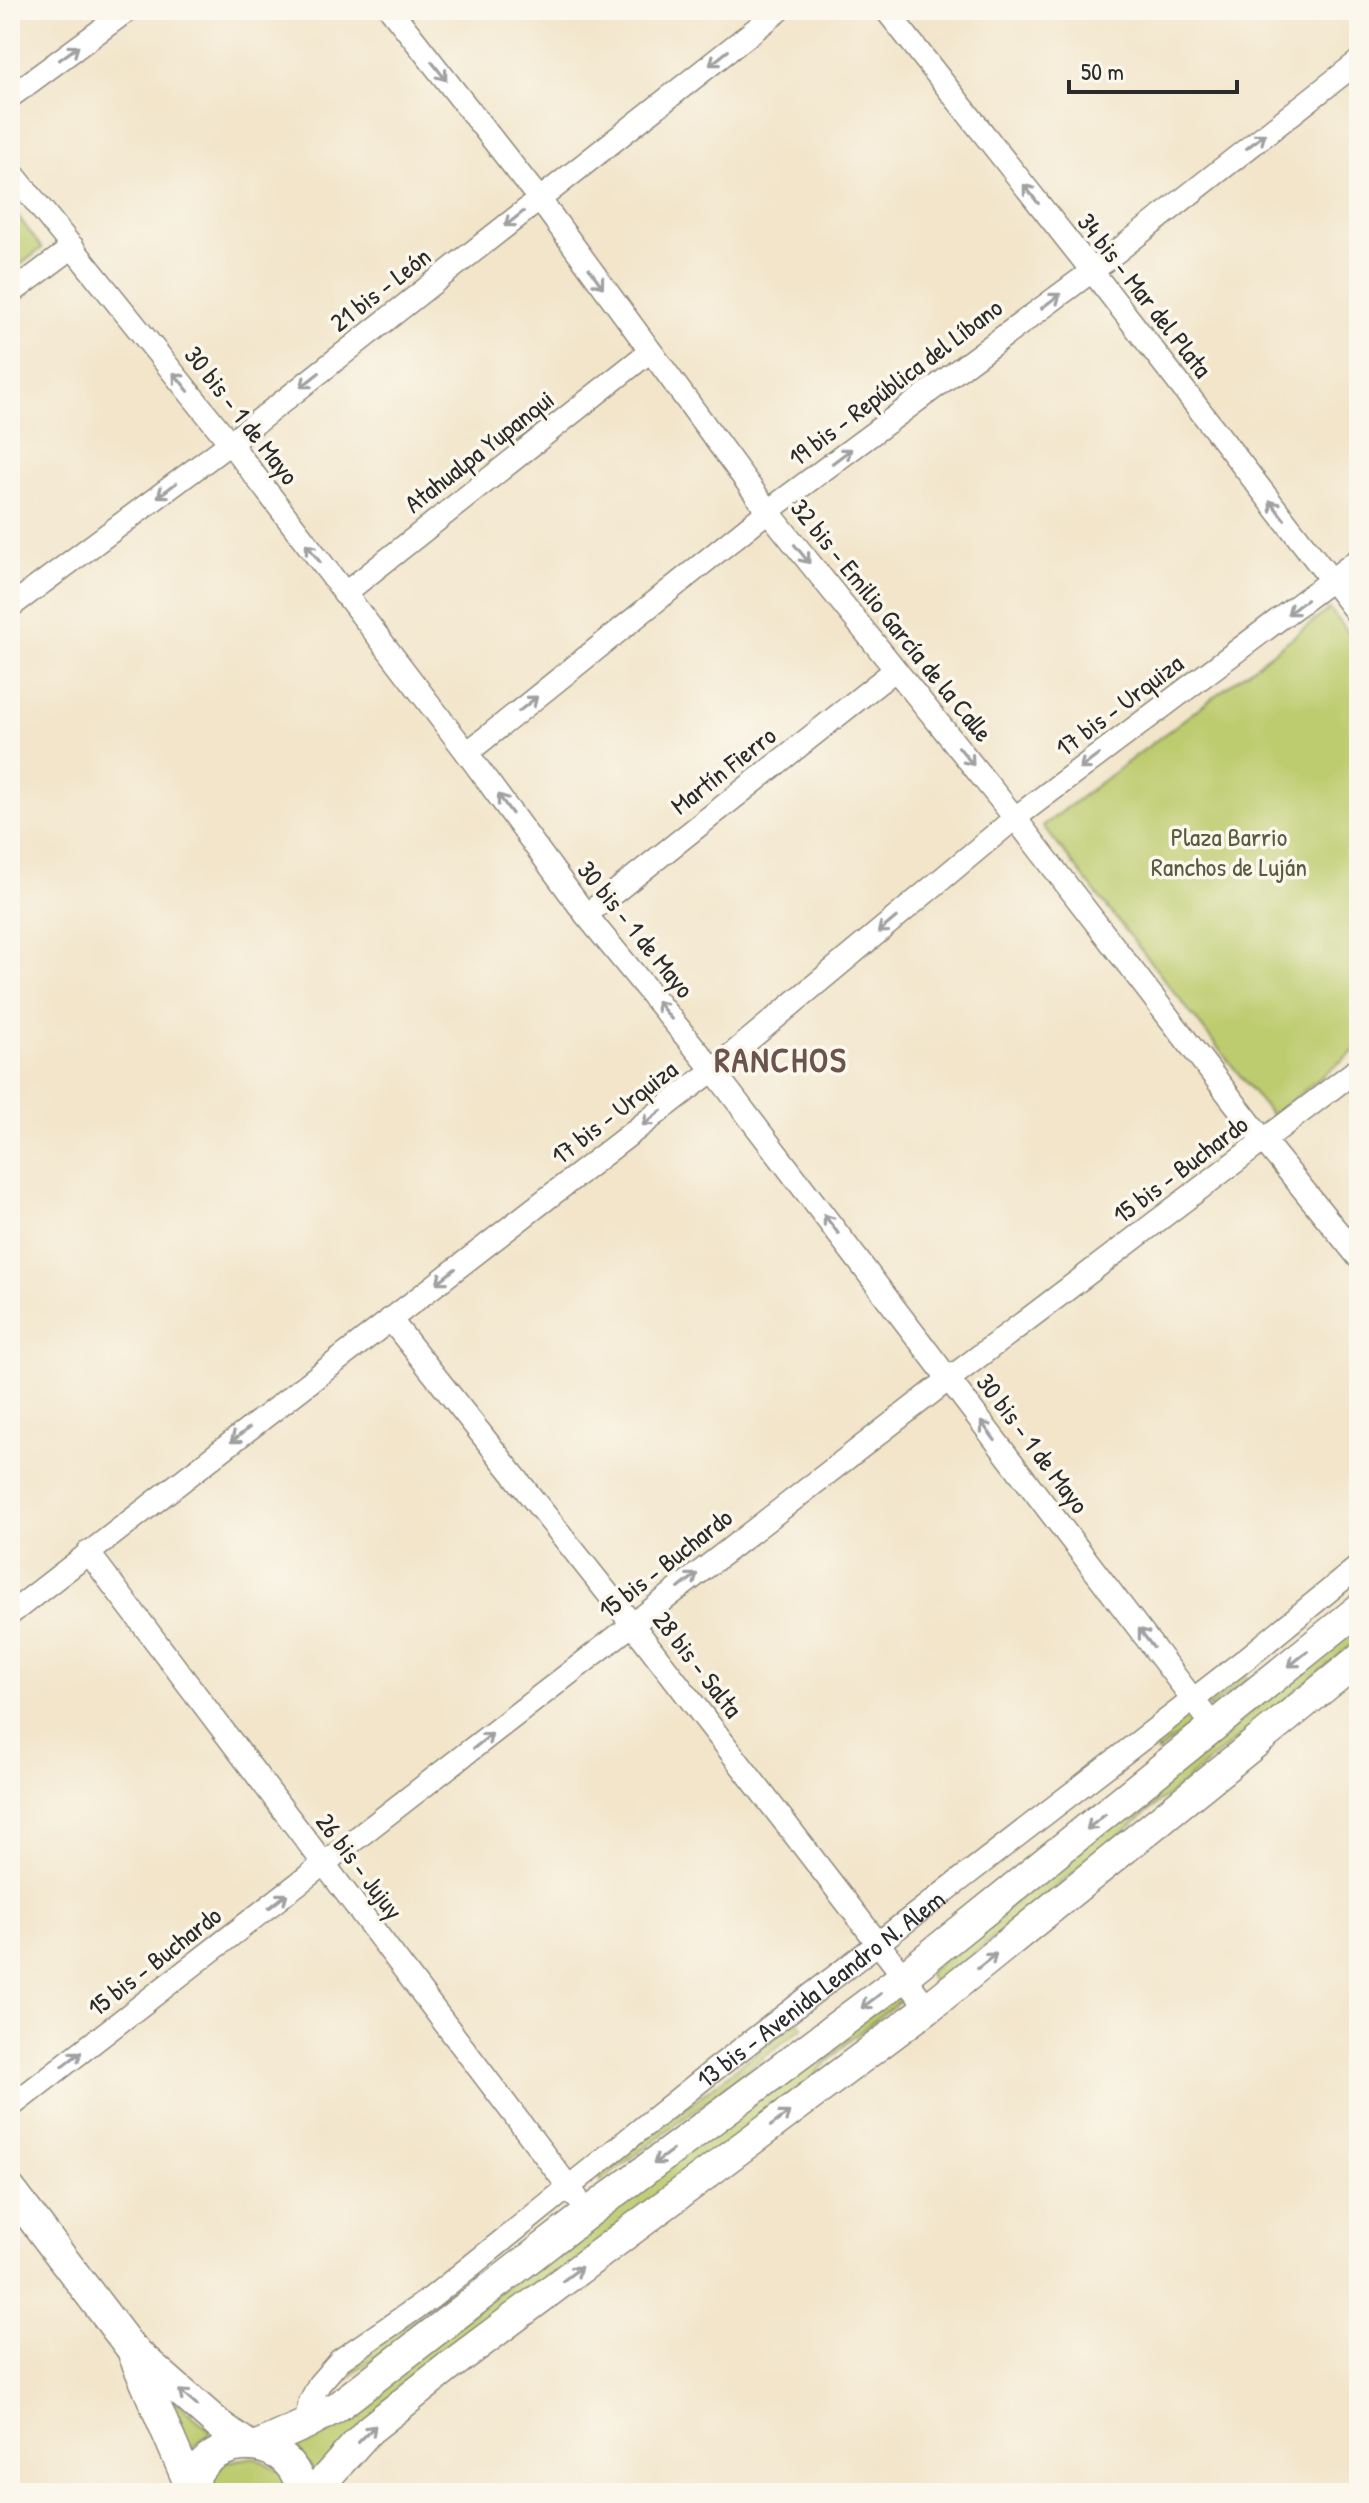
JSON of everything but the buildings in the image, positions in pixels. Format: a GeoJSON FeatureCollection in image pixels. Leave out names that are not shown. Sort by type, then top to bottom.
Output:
{"type":"FeatureCollection","features":[{"type":"Feature","properties":{"kind":"main road","name":"13 bis - Avenida Leandro N. Alem"},"geometry":{"type":"LineString","coordinates":[[191,2491],[197,2473],[213,2456],[234,2446],[253,2446],[337,2407],[588,2213],[903,1977],[1359,1609]]}},
{"type":"Feature","properties":{"kind":"main road"},"geometry":{"type":"LineString","coordinates":[[316,2493],[369,2430],[451,2365],[928,2008],[1359,1659]]}},
{"type":"Feature","properties":{"kind":"main road"},"geometry":{"type":"LineString","coordinates":[[10,2189],[130,2347],[219,2425],[253,2446],[274,2452],[288,2463],[298,2477],[303,2493]]}},
{"type":"Feature","properties":{"kind":"main road"},"geometry":{"type":"LineString","coordinates":[[130,2347],[191,2491]]}},
{"type":"Feature","properties":{"kind":"street"},"geometry":{"type":"LineString","coordinates":[[10,97],[128,10]]}},
{"type":"Feature","properties":{"kind":"street","name":"32 bis - Emilio García de la Calle"},"geometry":{"type":"LineString","coordinates":[[391,10],[540,200],[768,511],[1015,818],[1264,1141],[1359,1258]]}},
{"type":"Feature","properties":{"kind":"street","name":"21 bis - León"},"geometry":{"type":"LineString","coordinates":[[10,607],[230,443],[780,10]]}},
{"type":"Feature","properties":{"kind":"street","name":"34 bis - Mar del Plata"},"geometry":{"type":"LineString","coordinates":[[886,10],[1359,616]]}},
{"type":"Feature","properties":{"kind":"street","name":"19 bis - República del Líbano"},"geometry":{"type":"LineString","coordinates":[[467,753],[768,511],[1092,271],[1359,61]]}},
{"type":"Feature","properties":{"kind":"street","name":"30 bis - 1 de Mayo"},"geometry":{"type":"LineString","coordinates":[[10,170],[230,443],[467,753],[586,915],[713,1070],[1214,1727]]}},
{"type":"Feature","properties":{"kind":"street"},"geometry":{"type":"LineString","coordinates":[[10,294],[73,247]]}},
{"type":"Feature","properties":{"kind":"street","name":"Atahualpa Yupanqui"},"geometry":{"type":"LineString","coordinates":[[344,594],[649,352]]}},
{"type":"Feature","properties":{"kind":"street","name":"17 bis - Urquiza"},"geometry":{"type":"LineString","coordinates":[[10,1614],[713,1070],[1015,818],[1359,559]]}},
{"type":"Feature","properties":{"kind":"street","name":"Martín Fierro"},"geometry":{"type":"LineString","coordinates":[[586,915],[895,670]]}},
{"type":"Feature","properties":{"kind":"street","name":"15 bis - Buchardo"},"geometry":{"type":"LineString","coordinates":[[10,2107],[949,1379],[1359,1068]]}},
{"type":"Feature","properties":{"kind":"street","name":"28 bis - Salta"},"geometry":{"type":"LineString","coordinates":[[390,1319],[632,1624],[928,2008]]}},
{"type":"Feature","properties":{"kind":"street","name":"26 bis - Jujuy"},"geometry":{"type":"LineString","coordinates":[[88,1552],[588,2213]]}},
{"type":"Feature","properties":{"kind":"street","name":"13 bis - Avenida Leandro N. Alem"},"geometry":{"type":"LineString","coordinates":[[306,2424],[309,2404],[319,2384],[340,2360],[431,2298],[714,2070],[1193,1700],[1359,1566]]}},
{"type":"Feature","properties":{"kind":"green space"},"geometry":{"type":"Polygon","coordinates":[[[10,206],[42,248],[10,273],[10,206]]]}},
{"type":"Feature","properties":{"kind":"green space","name":"Plaza Barrio Ranchos de Luján"},"geometry":{"type":"Polygon","coordinates":[[[1330,609],[1359,647],[1359,1047],[1272,1116],[1043,826],[1330,609]]]}},
{"type":"Feature","properties":{"kind":"green space"},"geometry":{"type":"Polygon","coordinates":[[[1359,1624],[1359,1639],[936,1985],[927,1973],[1359,1624]]]}},
{"type":"Feature","properties":{"kind":"green space"},"geometry":{"type":"Polygon","coordinates":[[[1241,1669],[1248,1678],[1210,1708],[1203,1700],[1241,1669]]]}},
{"type":"Feature","properties":{"kind":"green space"},"geometry":{"type":"Polygon","coordinates":[[[1192,1711],[1199,1719],[1158,1752],[1151,1744],[1192,1711]]]}},
{"type":"Feature","properties":{"kind":"green space"},"geometry":{"type":"Polygon","coordinates":[[[898,1993],[903,1998],[850,2040],[801,2087],[315,2473],[295,2444],[898,1993]]]}},
{"type":"Feature","properties":{"kind":"green space"},"geometry":{"type":"Polygon","coordinates":[[[798,2021],[803,2027],[601,2181],[599,2174],[798,2021]]]}},
{"type":"Feature","properties":{"kind":"green space"},"geometry":{"type":"Polygon","coordinates":[[[418,2316],[429,2317],[320,2399],[353,2364],[418,2316]]]}},
{"type":"Feature","properties":{"kind":"green space"},"geometry":{"type":"Polygon","coordinates":[[[156,2385],[212,2432],[185,2453],[156,2385]]]}},
{"type":"Feature","properties":{"kind":"green space"},"geometry":{"type":"Polygon","coordinates":[[[255,2457],[281,2472],[291,2493],[203,2493],[205,2484],[225,2462],[255,2457]]]}},
{"type":"Feature","properties":{"kind":"district","name":"RANCHOS"},"geometry":{"type":"Point","coordinates":[781,1060]}}]}
